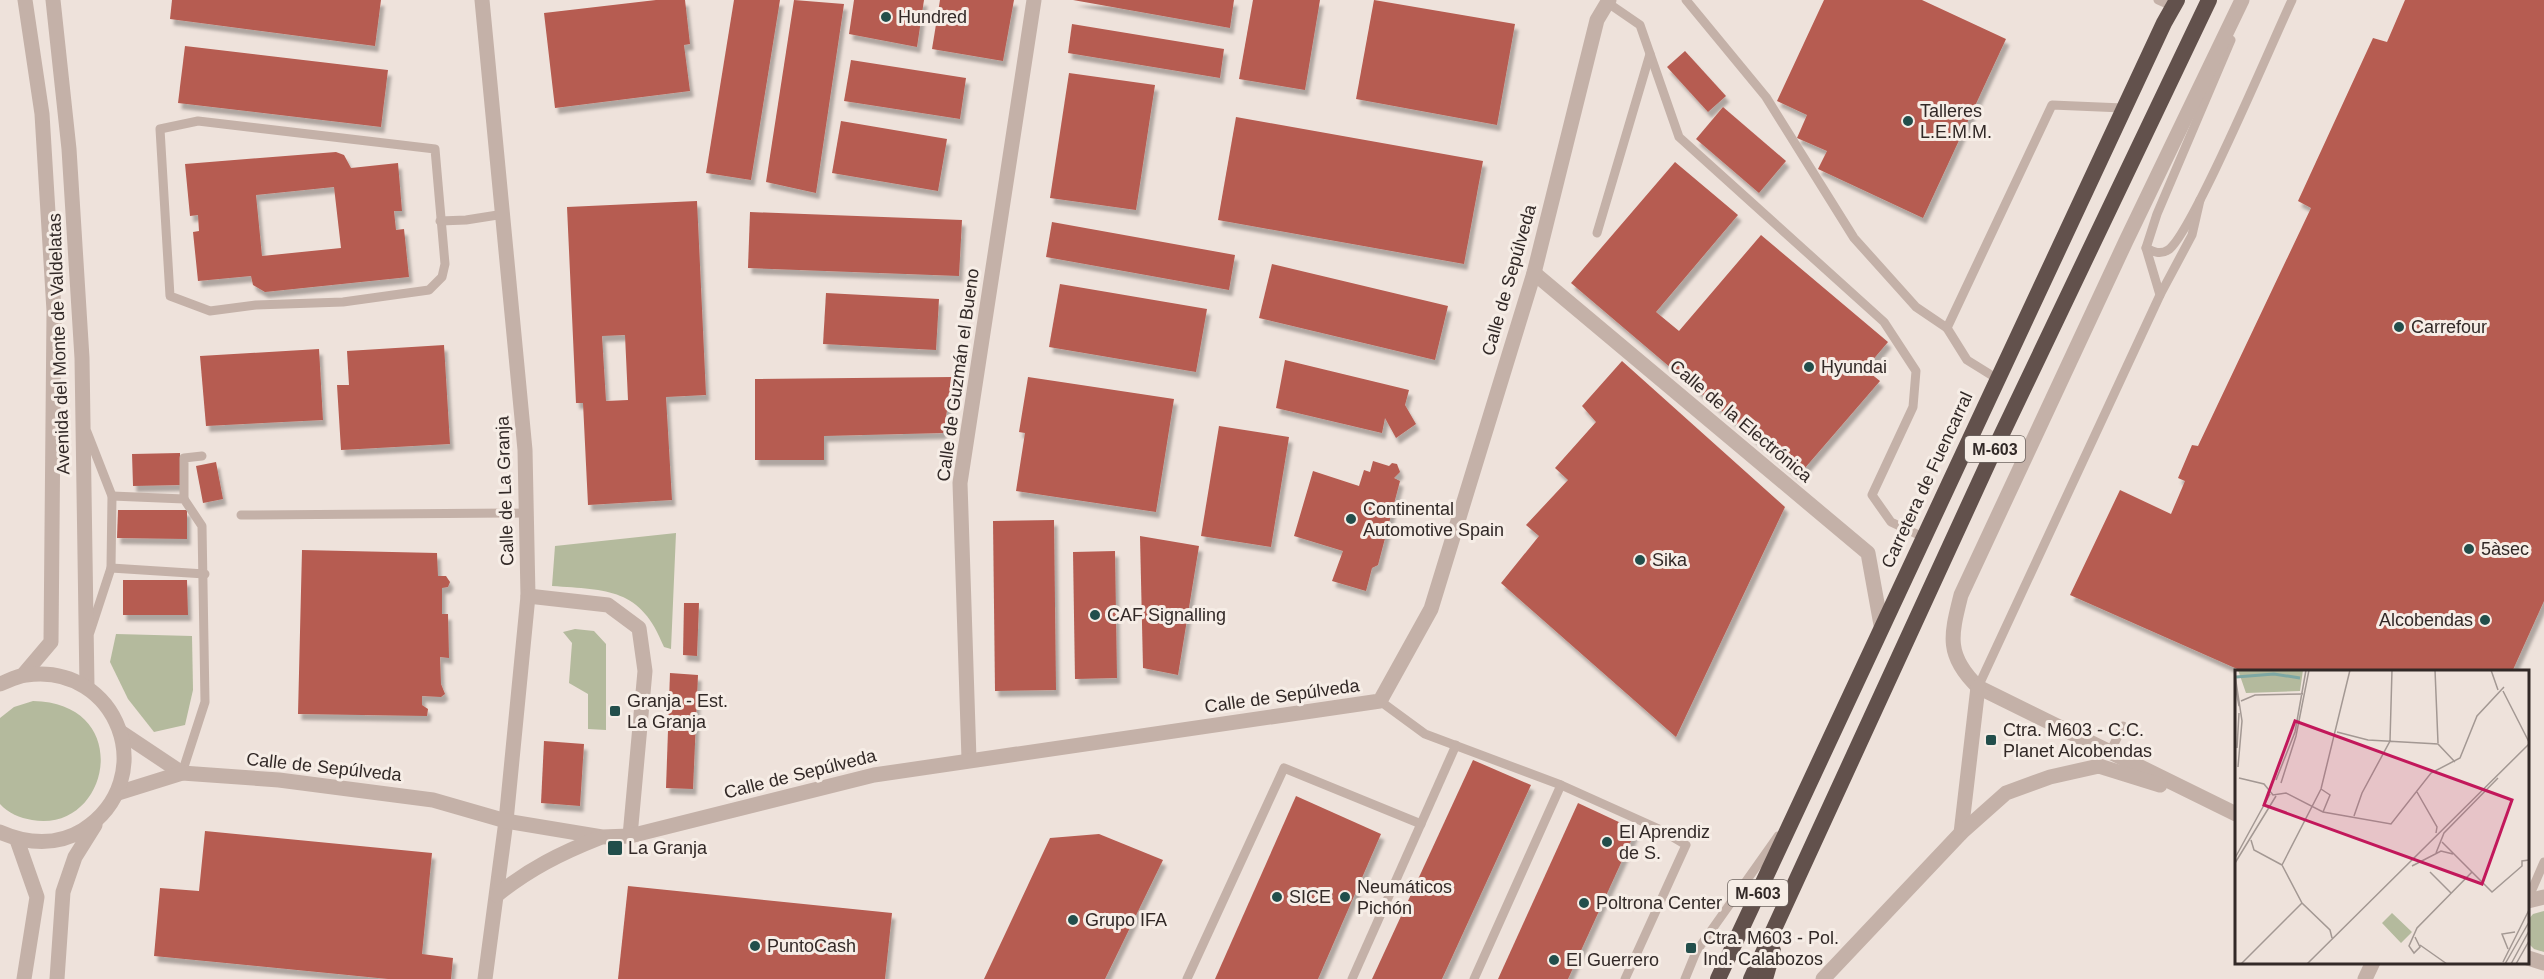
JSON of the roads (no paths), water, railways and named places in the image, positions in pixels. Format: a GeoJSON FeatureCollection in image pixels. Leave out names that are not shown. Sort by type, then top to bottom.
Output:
{"type":"FeatureCollection","features":[{"type":"Feature","properties":{"kind":"highway","name":"M-603"},"geometry":{"type":"LineString","coordinates":[[1751,979],[1994,451],[2210,0]]}},
{"type":"Feature","properties":{"kind":"highway","name":"Carretera de Fuencarral"},"geometry":{"type":"LineString","coordinates":[[1718,979],[1996,378],[2164,23],[2167,1]]}},
{"type":"Feature","properties":{"kind":"highway"},"geometry":{"type":"LineString","coordinates":[[1766,979],[1787,901]]}},
{"type":"Feature","properties":{"kind":"street","name":"Avenida del Monte de Valdelatas"},"geometry":{"type":"LineString","coordinates":[[23,675],[51,642],[54,323],[42,114],[25,0]]}},
{"type":"Feature","properties":{"kind":"street","name":"Avenida del Monte de Valdelatas"},"geometry":{"type":"LineString","coordinates":[[53,0],[69,149],[82,358],[87,687]]}},
{"type":"Feature","properties":{"kind":"street","name":"Calle de La Granja"},"geometry":{"type":"LineString","coordinates":[[482,0],[525,450],[528,596],[506,821],[485,979]]}},
{"type":"Feature","properties":{"kind":"street","name":"Calle de Guzmán el Bueno"},"geometry":{"type":"LineString","coordinates":[[969,759],[960,483],[1034,0]]}},
{"type":"Feature","properties":{"kind":"street"},"geometry":{"type":"LineString","coordinates":[[2235,814],[1978,687],[1961,671],[1951,636],[1961,595],[2126,241],[2242,0]]}},
{"type":"Feature","properties":{"kind":"street","name":"Calle de Sepúlveda"},"geometry":{"type":"LineString","coordinates":[[118,793],[182,773],[279,780],[433,800],[506,821],[602,837],[630,836],[874,775],[969,759],[1342,709],[1380,701],[1431,609],[1534,273],[1597,20],[1609,1]]}},
{"type":"Feature","properties":{"kind":"street","name":"Calle de la Electrónica"},"geometry":{"type":"LineString","coordinates":[[1534,273],[1868,553],[1881,625]]}},
{"type":"Feature","properties":{"kind":"street"},"geometry":{"type":"LineString","coordinates":[[528,596],[608,605],[639,628],[645,671],[630,836]]}},
{"type":"Feature","properties":{"kind":"street"},"geometry":{"type":"LineString","coordinates":[[0,684],[23,675],[45,673],[67,677],[87,687],[108,707],[122,733],[125,753],[124,773],[118,793],[97,821],[75,857],[63,892],[57,979]]}},
{"type":"Feature","properties":{"kind":"street"},"geometry":{"type":"LineString","coordinates":[[1961,833],[1978,687]]}},
{"type":"Feature","properties":{"kind":"street","name":"Calle de Sepúlveda"},"geometry":{"type":"LineString","coordinates":[[122,733],[182,773]]}},
{"type":"Feature","properties":{"kind":"street"},"geometry":{"type":"LineString","coordinates":[[1823,979],[1961,833],[2006,793],[2050,777],[2100,765],[2208,801]]}},
{"type":"Feature","properties":{"kind":"street"},"geometry":{"type":"LineString","coordinates":[[0,832],[18,840],[46,843],[73,836],[97,821]]}},
{"type":"Feature","properties":{"kind":"street","name":"Calle de Sepúlveda"},"geometry":{"type":"LineString","coordinates":[[497,895],[526,871],[564,851],[602,837]]}},
{"type":"Feature","properties":{"kind":"street"},"geometry":{"type":"LineString","coordinates":[[18,840],[37,897],[24,979]]}},
{"type":"Feature","properties":{"kind":"street"},"geometry":{"type":"LineString","coordinates":[[2529,900],[2544,897]]}},
{"type":"Feature","properties":{"kind":"street"},"geometry":{"type":"LineString","coordinates":[[2529,958],[2544,963]]}},
{"type":"Feature","properties":{"kind":"street"},"geometry":{"type":"LineString","coordinates":[[2365,979],[2372,964]]}},
{"type":"Feature","properties":{"kind":"lane"},"geometry":{"type":"LineString","coordinates":[[1686,0],[1766,97],[1854,238],[1916,307],[1947,327],[1967,360],[1996,378]]}},
{"type":"Feature","properties":{"kind":"lane"},"geometry":{"type":"LineString","coordinates":[[2160,295],[2146,248],[2157,214],[2247,0]]}},
{"type":"Feature","properties":{"kind":"lane"},"geometry":{"type":"LineString","coordinates":[[2146,248],[2157,253],[2167,250],[2179,240],[2200,200],[2292,0]]}},
{"type":"Feature","properties":{"kind":"lane"},"geometry":{"type":"LineString","coordinates":[[1609,1],[1640,25],[1679,136],[1884,322],[1916,371],[1913,407],[1872,495],[1891,522],[1923,537]]}},
{"type":"Feature","properties":{"kind":"lane"},"geometry":{"type":"LineString","coordinates":[[1597,233],[1650,54]]}},
{"type":"Feature","properties":{"kind":"lane"},"geometry":{"type":"LineString","coordinates":[[1947,327],[2052,105],[2091,109],[2123,108]]}},
{"type":"Feature","properties":{"kind":"lane"},"geometry":{"type":"LineString","coordinates":[[198,121],[435,149],[440,221],[445,264],[442,277],[429,290],[343,302],[256,305],[210,311],[170,296],[160,129],[198,121]]}},
{"type":"Feature","properties":{"kind":"lane"},"geometry":{"type":"LineString","coordinates":[[1978,687],[2160,295],[2193,235],[2200,200]]}},
{"type":"Feature","properties":{"kind":"lane"},"geometry":{"type":"LineString","coordinates":[[440,221],[466,220],[504,214]]}},
{"type":"Feature","properties":{"kind":"lane"},"geometry":{"type":"LineString","coordinates":[[83,422],[112,496],[111,568],[86,643]]}},
{"type":"Feature","properties":{"kind":"lane"},"geometry":{"type":"LineString","coordinates":[[182,773],[205,702],[205,574],[202,526],[184,499],[184,458],[202,456]]}},
{"type":"Feature","properties":{"kind":"lane"},"geometry":{"type":"LineString","coordinates":[[112,496],[184,499]]}},
{"type":"Feature","properties":{"kind":"lane"},"geometry":{"type":"LineString","coordinates":[[241,515],[526,513]]}},
{"type":"Feature","properties":{"kind":"lane"},"geometry":{"type":"LineString","coordinates":[[111,568],[205,574]]}},
{"type":"Feature","properties":{"kind":"lane"},"geometry":{"type":"LineString","coordinates":[[1380,701],[1425,734],[1561,785],[1659,829],[1686,845],[1625,979]]}},
{"type":"Feature","properties":{"kind":"lane"},"geometry":{"type":"LineString","coordinates":[[2110,752],[2123,726]]}},
{"type":"Feature","properties":{"kind":"lane"},"geometry":{"type":"LineString","coordinates":[[1352,979],[1456,745]]}},
{"type":"Feature","properties":{"kind":"lane"},"geometry":{"type":"LineString","coordinates":[[1187,979],[1284,768],[1420,824]]}},
{"type":"Feature","properties":{"kind":"lane"},"geometry":{"type":"LineString","coordinates":[[1474,979],[1561,785]]}},
{"type":"Feature","properties":{"kind":"lane"},"geometry":{"type":"LineString","coordinates":[[1685,979],[1696,952],[1798,807]]}},
{"type":"Feature","properties":{"kind":"lane"},"geometry":{"type":"LineString","coordinates":[[2529,898],[2544,862]]}},
{"type":"Feature","properties":{"kind":"place","name":"Hundred"},"geometry":{"type":"Point","coordinates":[886,17]}},
{"type":"Feature","properties":{"kind":"place","name":"Talleres L.E.M.M."},"geometry":{"type":"Point","coordinates":[1908,121]}},
{"type":"Feature","properties":{"kind":"place","name":"Carrefour"},"geometry":{"type":"Point","coordinates":[2399,327]}},
{"type":"Feature","properties":{"kind":"place","name":"Hyundai"},"geometry":{"type":"Point","coordinates":[1809,367]}},
{"type":"Feature","properties":{"kind":"place","name":"Continental Automotive Spain"},"geometry":{"type":"Point","coordinates":[1351,519]}},
{"type":"Feature","properties":{"kind":"place","name":"5àsec"},"geometry":{"type":"Point","coordinates":[2469,549]}},
{"type":"Feature","properties":{"kind":"place","name":"Sika"},"geometry":{"type":"Point","coordinates":[1640,560]}},
{"type":"Feature","properties":{"kind":"place","name":"CAF Signalling"},"geometry":{"type":"Point","coordinates":[1095,615]}},
{"type":"Feature","properties":{"kind":"place","name":"Alcobendas"},"geometry":{"type":"Point","coordinates":[2485,620]}},
{"type":"Feature","properties":{"kind":"place","name":"Granja - Est. La Granja"},"geometry":{"type":"Point","coordinates":[615,711]}},
{"type":"Feature","properties":{"kind":"place","name":"Ctra. M603 - C.C. Planet Alcobendas"},"geometry":{"type":"Point","coordinates":[1991,740]}},
{"type":"Feature","properties":{"kind":"place","name":"El Aprendiz de S."},"geometry":{"type":"Point","coordinates":[1607,842]}},
{"type":"Feature","properties":{"kind":"place","name":"La Granja"},"geometry":{"type":"Point","coordinates":[615,848]}},
{"type":"Feature","properties":{"kind":"place","name":"SICE"},"geometry":{"type":"Point","coordinates":[1277,897]}},
{"type":"Feature","properties":{"kind":"place","name":"Neumáticos Pichón"},"geometry":{"type":"Point","coordinates":[1345,897]}},
{"type":"Feature","properties":{"kind":"place","name":"Poltrona Center"},"geometry":{"type":"Point","coordinates":[1584,903]}},
{"type":"Feature","properties":{"kind":"place","name":"Grupo IFA"},"geometry":{"type":"Point","coordinates":[1073,920]}},
{"type":"Feature","properties":{"kind":"place","name":"PuntoCash"},"geometry":{"type":"Point","coordinates":[755,946]}},
{"type":"Feature","properties":{"kind":"place","name":"Ctra. M603 - Pol. Ind. Calabozos"},"geometry":{"type":"Point","coordinates":[1691,948]}},
{"type":"Feature","properties":{"kind":"place","name":"El Guerrero"},"geometry":{"type":"Point","coordinates":[1554,960]}}]}
